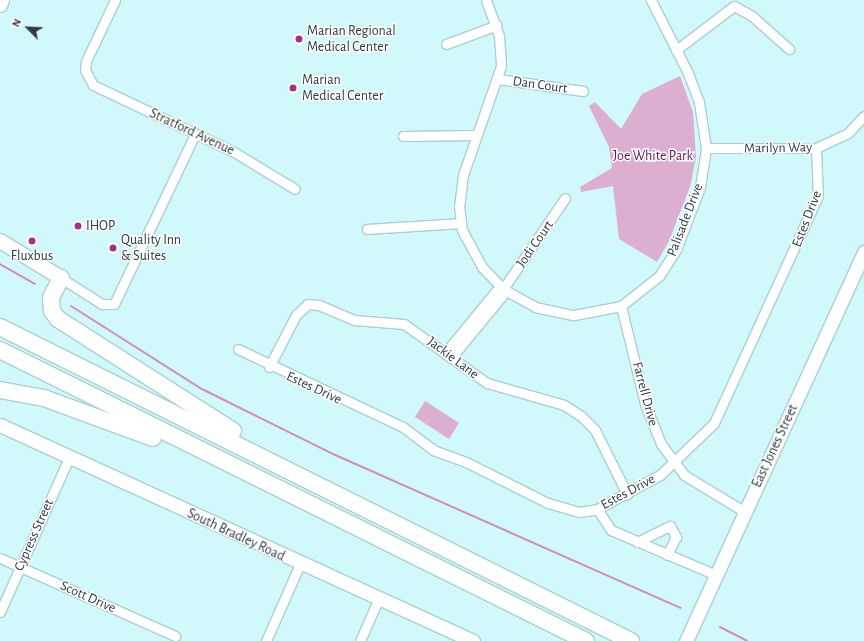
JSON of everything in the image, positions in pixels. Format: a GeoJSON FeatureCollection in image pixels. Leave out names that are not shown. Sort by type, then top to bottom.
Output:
{"type":"FeatureCollection","features":[{"type":"Feature","properties":{"kind":"highway"},"geometry":{"type":"LineString","coordinates":[[61,278],[52,298],[52,311],[58,319],[284,465]]}},
{"type":"Feature","properties":{"kind":"highway"},"geometry":{"type":"LineString","coordinates":[[0,327],[284,465],[631,641]]}},
{"type":"Feature","properties":{"kind":"highway"},"geometry":{"type":"LineString","coordinates":[[0,350],[255,479],[586,641]]}},
{"type":"Feature","properties":{"kind":"highway"},"geometry":{"type":"LineString","coordinates":[[0,390],[44,398],[98,416],[255,479]]}},
{"type":"Feature","properties":{"kind":"main road"},"geometry":{"type":"LineString","coordinates":[[0,241],[61,278]]}},
{"type":"Feature","properties":{"kind":"street"},"geometry":{"type":"LineString","coordinates":[[0,5],[2,0]]}},
{"type":"Feature","properties":{"kind":"street","name":"Stratford Avenue"},"geometry":{"type":"LineString","coordinates":[[114,0],[86,61],[87,78],[93,85],[262,166],[295,189]]}},
{"type":"Feature","properties":{"kind":"street","name":"Palisade Drive"},"geometry":{"type":"LineString","coordinates":[[486,0],[497,25],[501,56],[498,79],[476,135],[460,192],[461,223],[475,256],[503,289],[535,307],[566,314],[586,314],[622,306],[644,291],[671,260],[697,198],[706,148],[693,84],[651,0]]}},
{"type":"Feature","properties":{"kind":"street"},"geometry":{"type":"LineString","coordinates":[[676,50],[734,6],[752,16],[789,49]]}},
{"type":"Feature","properties":{"kind":"street"},"geometry":{"type":"LineString","coordinates":[[446,44],[497,25]]}},
{"type":"Feature","properties":{"kind":"street","name":"Dan Court"},"geometry":{"type":"LineString","coordinates":[[498,79],[583,91]]}},
{"type":"Feature","properties":{"kind":"street","name":"Marilyn Way"},"geometry":{"type":"LineString","coordinates":[[706,148],[816,148],[848,133],[864,116]]}},
{"type":"Feature","properties":{"kind":"street"},"geometry":{"type":"LineString","coordinates":[[61,278],[108,306],[119,299],[195,134]]}},
{"type":"Feature","properties":{"kind":"street"},"geometry":{"type":"LineString","coordinates":[[402,136],[476,135]]}},
{"type":"Feature","properties":{"kind":"street","name":"Estes Drive"},"geometry":{"type":"LineString","coordinates":[[238,349],[269,367],[403,427],[432,450],[466,462],[548,503],[580,512],[597,509],[627,494],[675,465],[700,439],[722,410],[814,207],[820,183],[816,148]]}},
{"type":"Feature","properties":{"kind":"street","name":"Jodi Court"},"geometry":{"type":"LineString","coordinates":[[448,356],[496,291],[503,289],[565,198]]}},
{"type":"Feature","properties":{"kind":"street"},"geometry":{"type":"LineString","coordinates":[[368,229],[461,223]]}},
{"type":"Feature","properties":{"kind":"street","name":"East Jones Street"},"geometry":{"type":"LineString","coordinates":[[686,641],[864,252]]}},
{"type":"Feature","properties":{"kind":"street","name":"Jackie Lane"},"geometry":{"type":"LineString","coordinates":[[269,367],[296,315],[302,308],[314,304],[354,320],[404,324],[487,383],[564,405],[581,416],[595,430],[627,494]]}},
{"type":"Feature","properties":{"kind":"street","name":"Farrell Drive"},"geometry":{"type":"LineString","coordinates":[[622,306],[652,424],[675,465],[695,483],[744,512]]}},
{"type":"Feature","properties":{"kind":"street","name":"South Bradley Road"},"geometry":{"type":"LineString","coordinates":[[0,426],[300,564],[379,598],[457,638],[473,641]]}},
{"type":"Feature","properties":{"kind":"street","name":"Cypress Street"},"geometry":{"type":"LineString","coordinates":[[0,612],[68,458]]}},
{"type":"Feature","properties":{"kind":"street"},"geometry":{"type":"LineString","coordinates":[[597,509],[611,530],[716,575]]}},
{"type":"Feature","properties":{"kind":"street"},"geometry":{"type":"LineString","coordinates":[[637,542],[670,526],[676,536],[668,555]]}},
{"type":"Feature","properties":{"kind":"street","name":"Scott Drive"},"geometry":{"type":"LineString","coordinates":[[0,558],[175,636]]}},
{"type":"Feature","properties":{"kind":"street"},"geometry":{"type":"LineString","coordinates":[[266,641],[300,564]]}},
{"type":"Feature","properties":{"kind":"street"},"geometry":{"type":"LineString","coordinates":[[360,641],[379,598]]}},
{"type":"Feature","properties":{"kind":"green space","name":"Joe White Park"},"geometry":{"type":"Polygon","coordinates":[[[680,76],[693,112],[696,157],[690,187],[669,241],[657,262],[619,239],[613,186],[581,192],[580,187],[612,168],[609,147],[589,106],[595,102],[621,129],[642,94],[680,76]]]}},
{"type":"Feature","properties":{"kind":"green space"},"geometry":{"type":"Polygon","coordinates":[[[425,401],[459,423],[449,439],[415,417],[425,401]]]}},
{"type":"Feature","properties":{"kind":"waterway"},"geometry":{"type":"LineString","coordinates":[[0,264],[35,284]]}},
{"type":"Feature","properties":{"kind":"waterway"},"geometry":{"type":"LineString","coordinates":[[71,306],[202,389],[333,454],[680,608]]}},
{"type":"Feature","properties":{"kind":"waterway"},"geometry":{"type":"LineString","coordinates":[[720,627],[747,641]]}},
{"type":"Feature","properties":{"kind":"place","name":"Marian Regional Medical Center"},"geometry":{"type":"Point","coordinates":[299,39]}},
{"type":"Feature","properties":{"kind":"place","name":"Marian Medical Center"},"geometry":{"type":"Point","coordinates":[293,88]}},
{"type":"Feature","properties":{"kind":"place","name":"IHOP"},"geometry":{"type":"Point","coordinates":[78,226]}},
{"type":"Feature","properties":{"kind":"place","name":"Fluxbus"},"geometry":{"type":"Point","coordinates":[32,241]}},
{"type":"Feature","properties":{"kind":"place","name":"Quality Inn & Suites"},"geometry":{"type":"Point","coordinates":[113,248]}}]}
